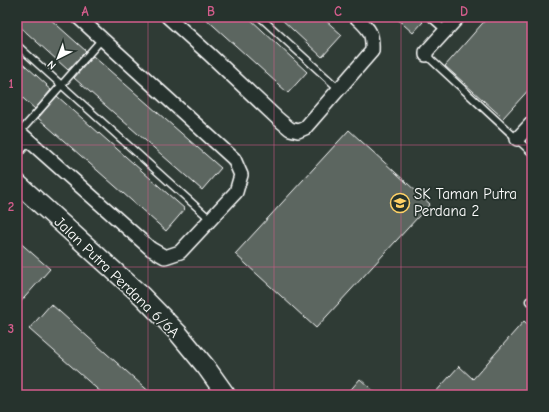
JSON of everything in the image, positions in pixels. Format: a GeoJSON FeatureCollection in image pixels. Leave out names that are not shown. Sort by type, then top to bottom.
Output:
{"type":"FeatureCollection","features":[{"type":"Feature","properties":{"kind":"street"},"geometry":{"type":"LineString","coordinates":[[17,150],[21,133],[151,250],[165,256],[180,252],[236,192],[241,174],[234,159],[78,17]]}},
{"type":"Feature","properties":{"kind":"street"},"geometry":{"type":"LineString","coordinates":[[168,17],[277,118],[290,129],[298,130],[305,128],[372,51],[372,40],[369,30],[356,17]]}},
{"type":"Feature","properties":{"kind":"street"},"geometry":{"type":"LineString","coordinates":[[426,55],[426,52],[458,17]]}},
{"type":"Feature","properties":{"kind":"street"},"geometry":{"type":"LineString","coordinates":[[517,139],[532,123]]}},
{"type":"Feature","properties":{"kind":"street","name":"Jalan Putra Perdana 6/6A"},"geometry":{"type":"LineString","coordinates":[[17,183],[142,296],[178,333],[206,367],[226,395]]}},
{"type":"Feature","properties":{"kind":"lane"},"geometry":{"type":"LineString","coordinates":[[260,17],[339,89]]}},
{"type":"Feature","properties":{"kind":"lane"},"geometry":{"type":"LineString","coordinates":[[430,17],[446,31]]}},
{"type":"Feature","properties":{"kind":"lane"},"geometry":{"type":"LineString","coordinates":[[21,133],[102,39]]}},
{"type":"Feature","properties":{"kind":"lane"},"geometry":{"type":"LineString","coordinates":[[17,45],[210,219]]}},
{"type":"Feature","properties":{"kind":"lane"},"geometry":{"type":"LineString","coordinates":[[426,55],[532,153]]}},
{"type":"Feature","properties":{"kind":"building"},"geometry":{"type":"Polygon","coordinates":[[[17,17],[48,17],[86,51],[68,70],[17,24],[17,17]]]}},
{"type":"Feature","properties":{"kind":"building"},"geometry":{"type":"Polygon","coordinates":[[[204,17],[248,17],[307,72],[288,93],[204,17]]]}},
{"type":"Feature","properties":{"kind":"building"},"geometry":{"type":"Polygon","coordinates":[[[279,17],[322,17],[342,35],[322,57],[279,17]]]}},
{"type":"Feature","properties":{"kind":"building"},"geometry":{"type":"Polygon","coordinates":[[[395,17],[418,17],[423,22],[413,33],[395,17]]]}},
{"type":"Feature","properties":{"kind":"building"},"geometry":{"type":"Polygon","coordinates":[[[488,17],[532,17],[532,86],[503,118],[445,66],[488,17]]]}},
{"type":"Feature","properties":{"kind":"building"},"geometry":{"type":"Polygon","coordinates":[[[93,56],[221,168],[202,190],[74,78],[93,56]]]}},
{"type":"Feature","properties":{"kind":"building"},"geometry":{"type":"Polygon","coordinates":[[[17,58],[51,90],[35,109],[17,93],[17,58]]]}},
{"type":"Feature","properties":{"kind":"building"},"geometry":{"type":"Polygon","coordinates":[[[57,96],[185,209],[166,231],[38,118],[57,96]]]}},
{"type":"Feature","properties":{"kind":"building"},"geometry":{"type":"Polygon","coordinates":[[[349,130],[430,204],[316,328],[235,254],[349,130]]]}},
{"type":"Feature","properties":{"kind":"building"},"geometry":{"type":"Polygon","coordinates":[[[17,240],[50,269],[17,306],[17,240]]]}},
{"type":"Feature","properties":{"kind":"building"},"geometry":{"type":"Polygon","coordinates":[[[51,304],[153,395],[104,395],[29,329],[51,304]]]}},
{"type":"Feature","properties":{"kind":"building"},"geometry":{"type":"Polygon","coordinates":[[[524,321],[532,328],[532,387],[525,395],[433,395],[459,366],[473,379],[524,321]]]}},
{"type":"Feature","properties":{"kind":"building"},"geometry":{"type":"Polygon","coordinates":[[[360,379],[378,395],[346,395],[360,379]]]}},
{"type":"Feature","properties":{"kind":"place","name":"SK Taman Putra Perdana 2"},"geometry":{"type":"Point","coordinates":[400,203]}}]}
